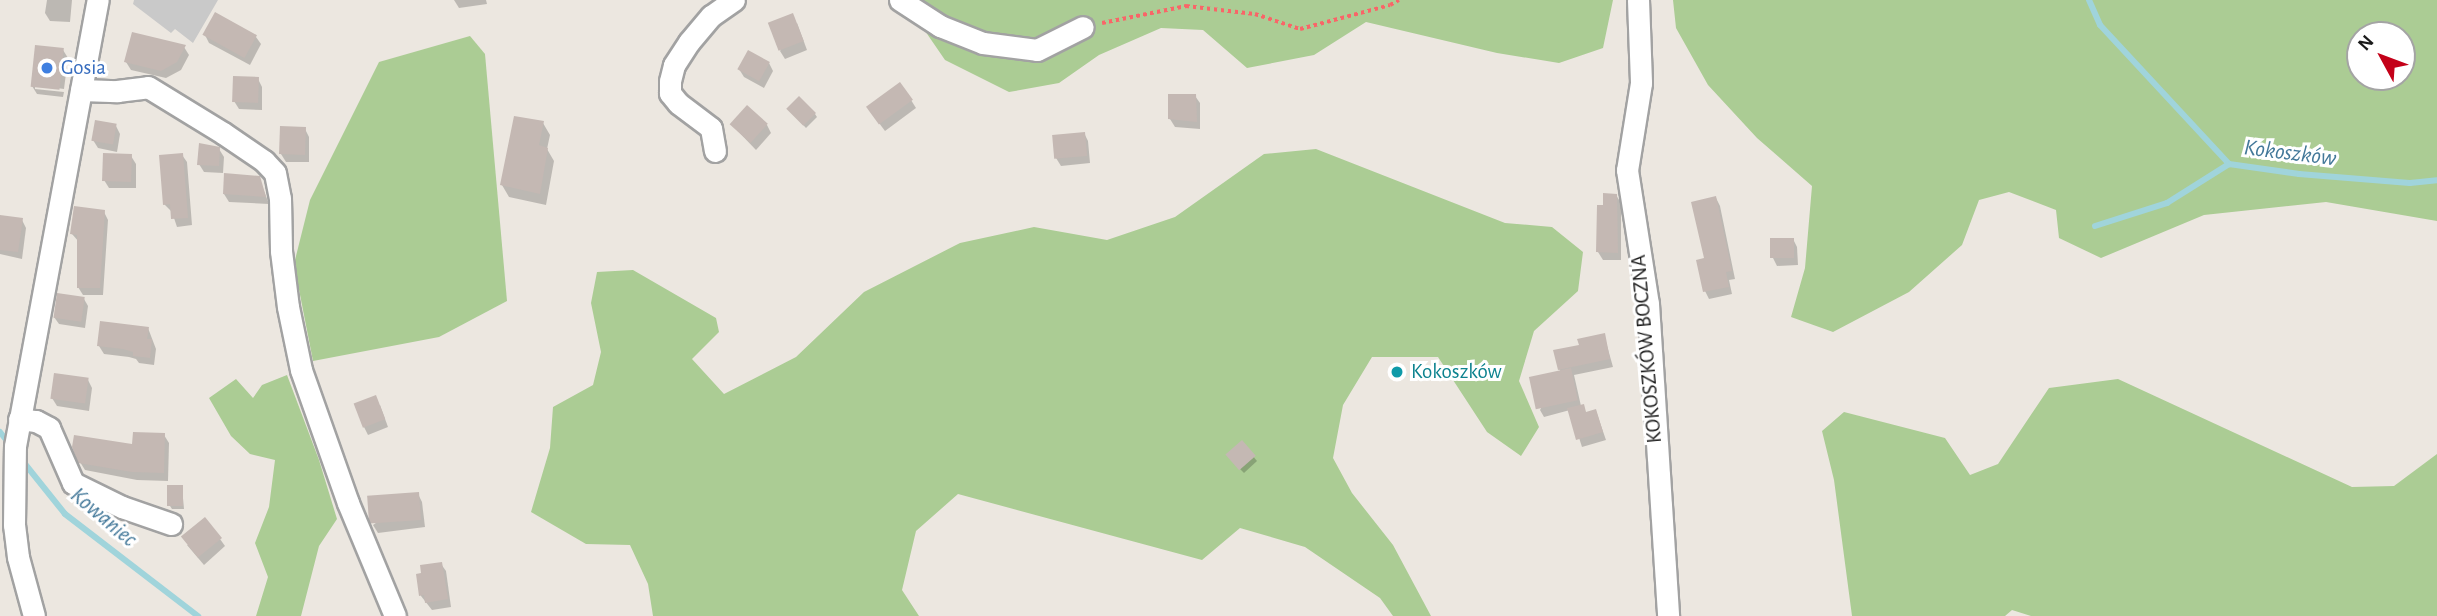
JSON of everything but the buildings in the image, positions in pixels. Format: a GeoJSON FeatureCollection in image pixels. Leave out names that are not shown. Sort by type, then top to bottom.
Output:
{"type":"FeatureCollection","features":[{"type":"Feature","properties":{"kind":"street"},"geometry":{"type":"LineString","coordinates":[[34,616],[6,498],[98,0]]}},
{"type":"Feature","properties":{"kind":"street"},"geometry":{"type":"LineString","coordinates":[[715,151],[711,128],[678,103],[670,93],[670,81],[674,65],[689,42],[711,16],[734,0]]}},
{"type":"Feature","properties":{"kind":"street"},"geometry":{"type":"LineString","coordinates":[[901,0],[940,26],[983,43],[1037,50],[1083,27]]}},
{"type":"Feature","properties":{"kind":"street","name":"KOKOSZKÓW BOCZNA"},"geometry":{"type":"LineString","coordinates":[[1638,0],[1642,83],[1627,170],[1648,304],[1668,616]]}},
{"type":"Feature","properties":{"kind":"street"},"geometry":{"type":"LineString","coordinates":[[81,90],[117,92],[148,87],[223,133],[275,173],[280,198],[281,251],[286,293],[301,370],[348,503],[395,616]]}},
{"type":"Feature","properties":{"kind":"street"},"geometry":{"type":"LineString","coordinates":[[20,416],[49,428],[73,483],[122,507],[171,524]]}},
{"type":"Feature","properties":{"kind":"path"},"geometry":{"type":"LineString","coordinates":[[1083,27],[1186,6],[1255,13],[1300,29],[1390,5],[1399,0]]}},
{"type":"Feature","properties":{"kind":"shaded area"},"geometry":{"type":"Polygon","coordinates":[[[134,0],[218,0],[193,43],[175,29],[171,33],[133,4],[134,0]]]}},
{"type":"Feature","properties":{"kind":"green space"},"geometry":{"type":"Polygon","coordinates":[[[898,0],[1613,0],[1603,48],[1559,63],[1497,53],[1366,22],[1314,55],[1247,68],[1203,30],[1161,28],[1099,55],[1059,83],[1009,92],[945,60],[910,9],[898,0]]]}},
{"type":"Feature","properties":{"kind":"green space"},"geometry":{"type":"Polygon","coordinates":[[[1673,0],[2437,0],[2437,221],[2326,202],[2204,215],[2101,258],[2059,238],[2056,210],[2009,192],[1979,200],[1962,245],[1909,292],[1833,332],[1791,317],[1805,268],[1812,186],[1757,138],[1708,85],[1676,28],[1673,0]]]}},
{"type":"Feature","properties":{"kind":"green space"},"geometry":{"type":"Polygon","coordinates":[[[470,36],[485,54],[507,301],[439,337],[313,361],[294,264],[310,200],[379,62],[470,36]]]}},
{"type":"Feature","properties":{"kind":"green space"},"geometry":{"type":"Polygon","coordinates":[[[1316,149],[1505,223],[1552,227],[1583,252],[1578,291],[1534,331],[1519,381],[1539,427],[1521,456],[1487,432],[1438,357],[1372,357],[1343,405],[1333,458],[1352,493],[1393,545],[1431,616],[1393,616],[1380,598],[1305,547],[1240,528],[1202,560],[958,494],[916,531],[902,590],[919,616],[653,616],[648,584],[630,545],[586,544],[531,512],[550,448],[553,407],[593,385],[601,352],[591,303],[597,272],[633,270],[716,318],[719,332],[692,359],[724,394],[796,357],[864,292],[960,243],[1034,227],[1107,240],[1175,217],[1264,154],[1316,149]]]}},
{"type":"Feature","properties":{"kind":"green space"},"geometry":{"type":"Polygon","coordinates":[[[287,375],[319,460],[337,519],[319,546],[301,616],[256,616],[268,577],[255,543],[269,507],[275,460],[250,454],[231,436],[209,398],[236,379],[253,398],[262,385],[287,375]]]}},
{"type":"Feature","properties":{"kind":"green space"},"geometry":{"type":"Polygon","coordinates":[[[2118,379],[2352,487],[2394,486],[2437,454],[2437,616],[2031,616],[2012,610],[2005,616],[1852,616],[1834,480],[1822,431],[1844,412],[1945,438],[1970,475],[1998,464],[2049,388],[2118,379]]]}},
{"type":"Feature","properties":{"kind":"waterway","name":"Kokoszków"},"geometry":{"type":"LineString","coordinates":[[2089,0],[2100,25],[2229,164],[2299,174],[2410,183],[2437,180]]}},
{"type":"Feature","properties":{"kind":"waterway"},"geometry":{"type":"LineString","coordinates":[[2095,226],[2167,203],[2229,164]]}},
{"type":"Feature","properties":{"kind":"waterway","name":"Kowaniec"},"geometry":{"type":"LineString","coordinates":[[0,432],[10,445]]}},
{"type":"Feature","properties":{"kind":"waterway","name":"Kowaniec"},"geometry":{"type":"LineString","coordinates":[[21,459],[65,514],[198,616]]}},
{"type":"Feature","properties":{"kind":"place","name":"Gosia"},"geometry":{"type":"Point","coordinates":[47,68]}},
{"type":"Feature","properties":{"kind":"place","name":"Kokoszków"},"geometry":{"type":"Point","coordinates":[1397,372]}}]}
